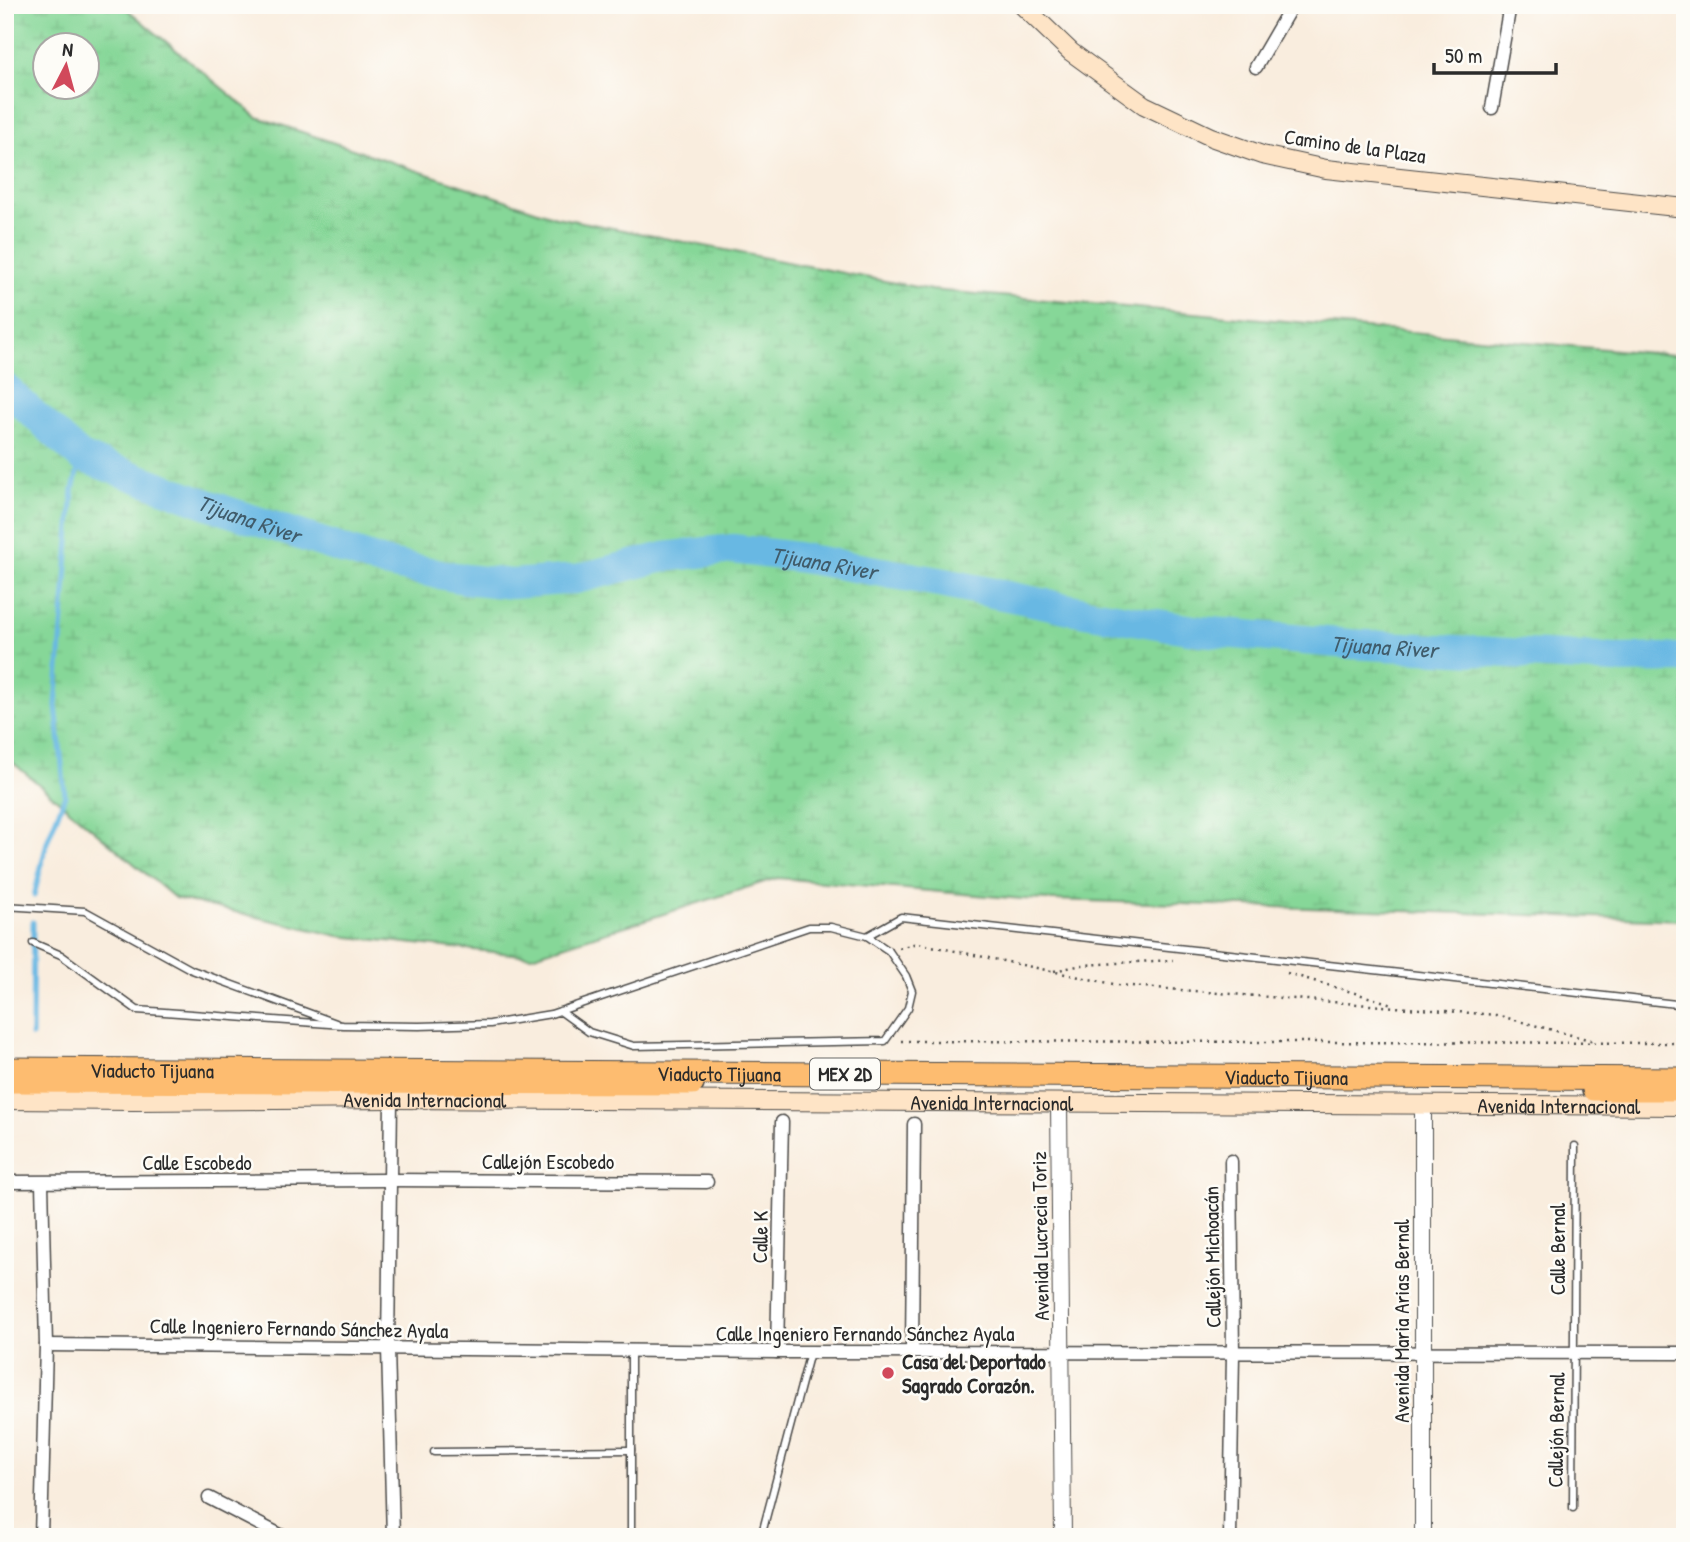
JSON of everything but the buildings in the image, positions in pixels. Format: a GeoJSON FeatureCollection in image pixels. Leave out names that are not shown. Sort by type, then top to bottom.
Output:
{"type":"FeatureCollection","features":[{"type":"Feature","properties":{"kind":"highway","name":"Avenida Internacional"},"geometry":{"type":"LineString","coordinates":[[5,1062],[1685,1070]]}},
{"type":"Feature","properties":{"kind":"highway","name":"Viaducto Tijuana"},"geometry":{"type":"LineString","coordinates":[[5,1069],[1685,1079]]}},
{"type":"Feature","properties":{"kind":"highway","name":"Viaducto Tijuana"},"geometry":{"type":"LineString","coordinates":[[5,1076],[1685,1088]]}},
{"type":"Feature","properties":{"kind":"highway","name":"Avenida Internacional"},"geometry":{"type":"LineString","coordinates":[[5,1082],[1685,1088]]}},
{"type":"Feature","properties":{"kind":"main road","name":"Camino de la Plaza"},"geometry":{"type":"LineString","coordinates":[[1021,5],[1071,52],[1141,104],[1211,137],[1262,155],[1326,169],[1685,208]]}},
{"type":"Feature","properties":{"kind":"main road","name":"Avenida Internacional"},"geometry":{"type":"LineString","coordinates":[[5,1100],[391,1099],[1685,1106]]}},
{"type":"Feature","properties":{"kind":"street"},"geometry":{"type":"LineString","coordinates":[[1256,67],[1292,5]]}},
{"type":"Feature","properties":{"kind":"street"},"geometry":{"type":"LineString","coordinates":[[1492,108],[1510,5]]}},
{"type":"Feature","properties":{"kind":"street"},"geometry":{"type":"LineString","coordinates":[[391,1099],[388,1348],[393,1537]]}},
{"type":"Feature","properties":{"kind":"street","name":"Avenida Lucrecia Toriz"},"geometry":{"type":"LineString","coordinates":[[1059,1103],[1063,1537]]}},
{"type":"Feature","properties":{"kind":"street","name":"Avenida Maria Arias Bernal"},"geometry":{"type":"LineString","coordinates":[[1423,1105],[1423,1537]]}},
{"type":"Feature","properties":{"kind":"street","name":"Calle K"},"geometry":{"type":"LineString","coordinates":[[776,1352],[782,1122]]}},
{"type":"Feature","properties":{"kind":"street"},"geometry":{"type":"LineString","coordinates":[[912,1352],[914,1124]]}},
{"type":"Feature","properties":{"kind":"street","name":"Callejón Michoacán"},"geometry":{"type":"LineString","coordinates":[[1230,1537],[1233,1353],[1231,1161]]}},
{"type":"Feature","properties":{"kind":"street","name":"Callejón Escobedo"},"geometry":{"type":"LineString","coordinates":[[389,1180],[707,1182]]}},
{"type":"Feature","properties":{"kind":"street","name":"Calle Escobedo"},"geometry":{"type":"LineString","coordinates":[[5,1182],[389,1180]]}},
{"type":"Feature","properties":{"kind":"street"},"geometry":{"type":"LineString","coordinates":[[41,1537],[46,1345],[42,1182]]}},
{"type":"Feature","properties":{"kind":"street","name":"Calle Ingeniero Fernando Sánchez Ayala"},"geometry":{"type":"LineString","coordinates":[[46,1345],[776,1352],[1685,1353]]}},
{"type":"Feature","properties":{"kind":"street"},"geometry":{"type":"LineString","coordinates":[[209,1498],[284,1537]]}},
{"type":"Feature","properties":{"kind":"lane"},"geometry":{"type":"LineString","coordinates":[[5,906],[85,911],[192,970],[343,1025]]}},
{"type":"Feature","properties":{"kind":"lane"},"geometry":{"type":"LineString","coordinates":[[867,936],[901,917],[1685,1006]]}},
{"type":"Feature","properties":{"kind":"lane"},"geometry":{"type":"LineString","coordinates":[[33,943],[61,955],[137,1010],[343,1025],[490,1024],[560,1011],[809,928],[831,927],[867,936],[890,951],[912,991],[908,1008],[885,1041],[634,1046],[589,1032],[560,1011]]}},
{"type":"Feature","properties":{"kind":"lane","name":"Calle Bernal"},"geometry":{"type":"LineString","coordinates":[[1575,1146],[1575,1353]]}},
{"type":"Feature","properties":{"kind":"lane"},"geometry":{"type":"LineString","coordinates":[[631,1351],[631,1537]]}},
{"type":"Feature","properties":{"kind":"lane"},"geometry":{"type":"LineString","coordinates":[[761,1537],[810,1352]]}},
{"type":"Feature","properties":{"kind":"lane","name":"Callejón Bernal"},"geometry":{"type":"LineString","coordinates":[[1573,1508],[1575,1353]]}},
{"type":"Feature","properties":{"kind":"lane"},"geometry":{"type":"LineString","coordinates":[[434,1452],[631,1450]]}},
{"type":"Feature","properties":{"kind":"path"},"geometry":{"type":"LineString","coordinates":[[890,951],[917,943],[1118,985],[1496,1015],[1599,1042]]}},
{"type":"Feature","properties":{"kind":"path"},"geometry":{"type":"LineString","coordinates":[[1051,971],[1082,965],[1176,959]]}},
{"type":"Feature","properties":{"kind":"path"},"geometry":{"type":"LineString","coordinates":[[1287,973],[1399,1007]]}},
{"type":"Feature","properties":{"kind":"path"},"geometry":{"type":"LineString","coordinates":[[885,1041],[1685,1043]]}},
{"type":"Feature","properties":{"kind":"green space"},"geometry":{"type":"Polygon","coordinates":[[[5,5],[122,5],[257,117],[556,217],[931,290],[1685,356],[1685,920],[1023,899],[777,878],[531,956],[339,936],[175,898],[5,756],[5,5]]]}},
{"type":"Feature","properties":{"kind":"waterway","name":"Tijuana River"},"geometry":{"type":"LineString","coordinates":[[5,388],[81,457],[227,511],[384,563],[465,579],[512,584],[576,579],[664,557],[733,549],[945,583],[1085,612],[1200,631],[1350,644],[1616,659],[1685,658]]}},
{"type":"Feature","properties":{"kind":"waterway"},"geometry":{"type":"LineString","coordinates":[[34,896],[47,842],[65,795],[56,705],[73,490],[81,457]]}},
{"type":"Feature","properties":{"kind":"waterway"},"geometry":{"type":"LineString","coordinates":[[32,1036],[33,922]]}},
{"type":"Feature","properties":{"kind":"place","name":"Casa del Deportado Sagrado Corazón."},"geometry":{"type":"Point","coordinates":[888,1373]}}]}
